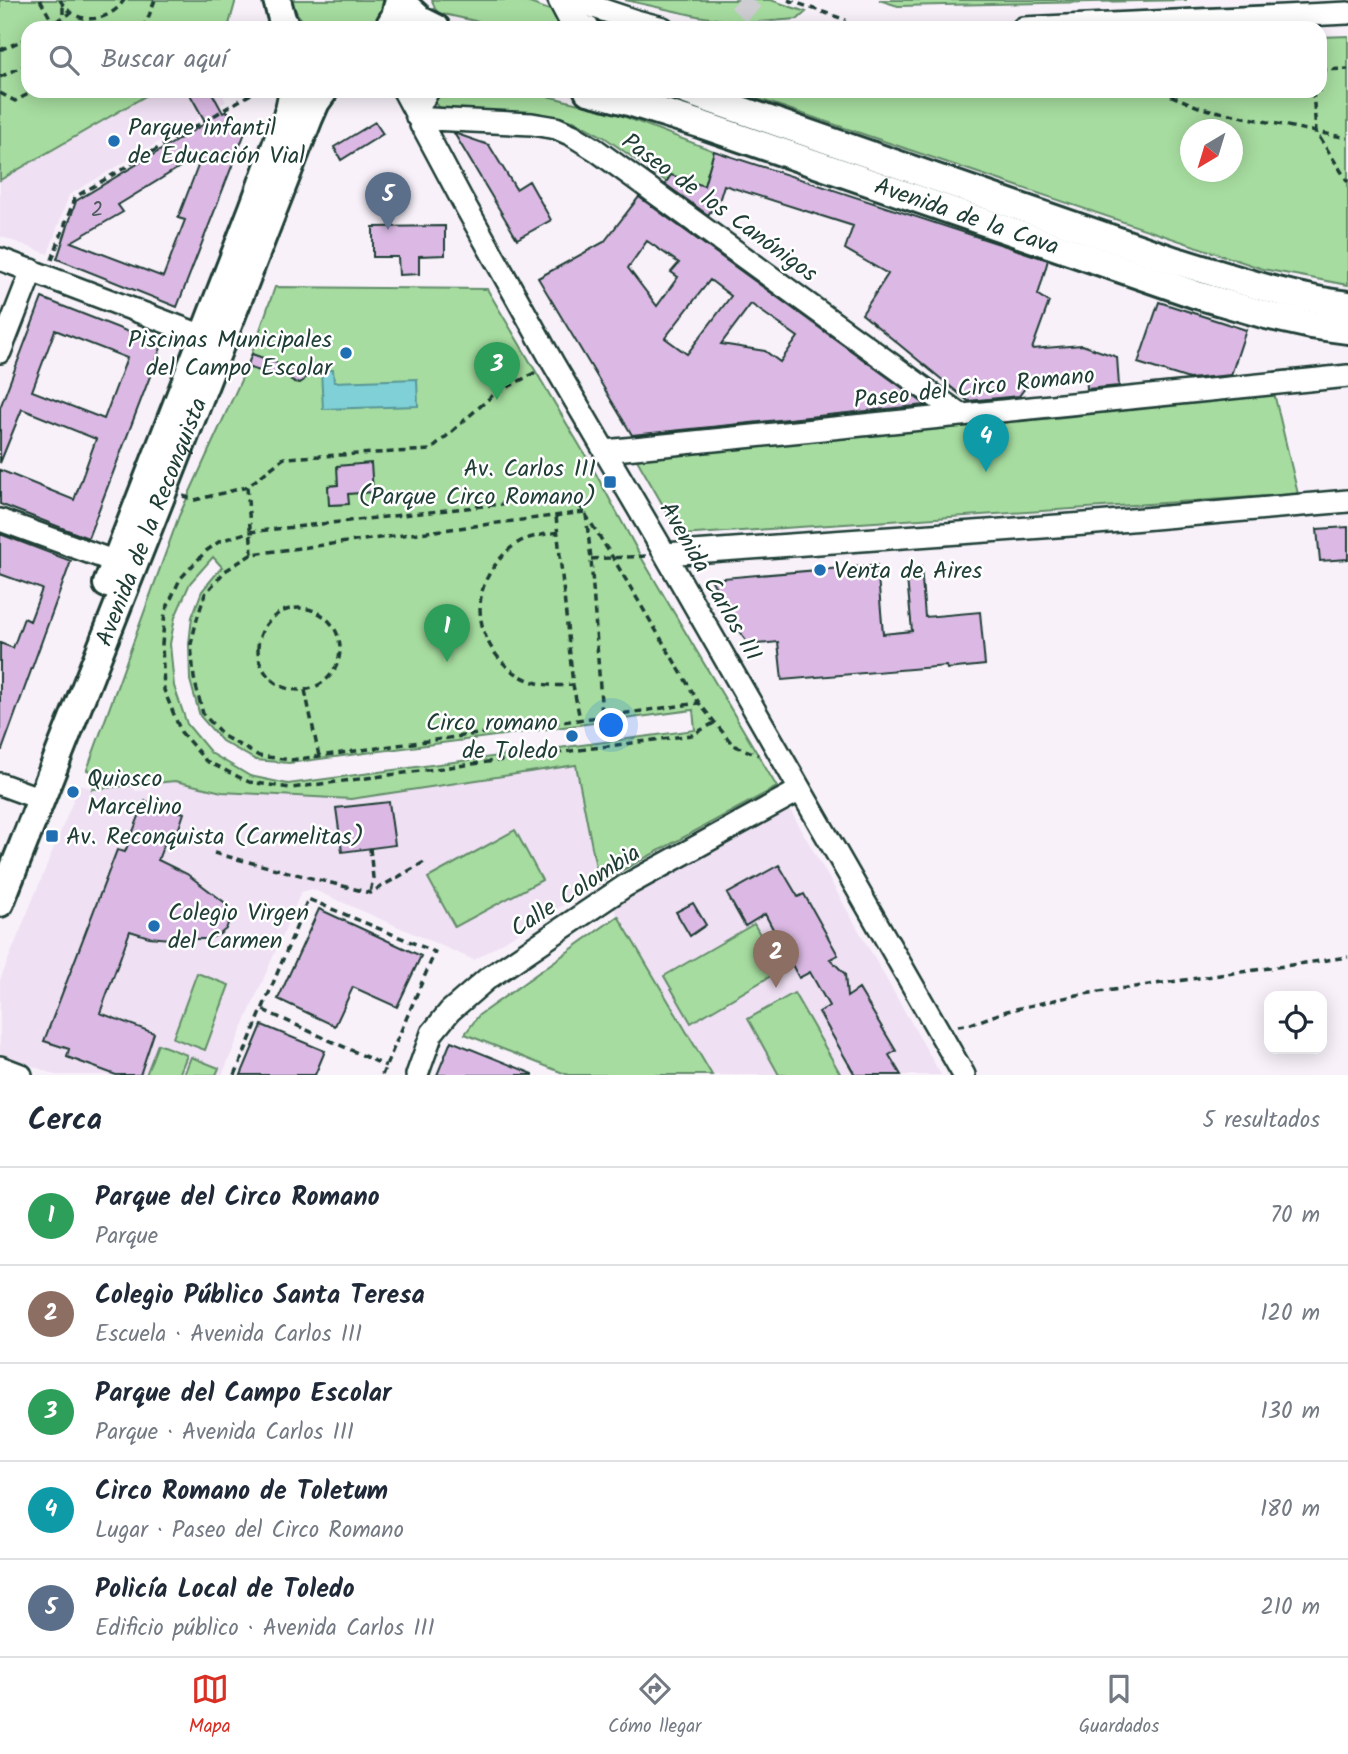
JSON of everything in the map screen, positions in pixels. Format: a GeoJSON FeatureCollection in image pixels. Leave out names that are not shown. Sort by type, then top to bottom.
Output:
{"type":"FeatureCollection","features":[{"type":"Feature","properties":{"kind":"main road"},"geometry":{"type":"LineString","coordinates":[[277,0],[283,21]]}},
{"type":"Feature","properties":{"kind":"main road"},"geometry":{"type":"LineString","coordinates":[[392,21],[399,0],[422,21]]}},
{"type":"Feature","properties":{"kind":"main road","name":"Avenida de la Reconquista"},"geometry":{"type":"LineString","coordinates":[[0,856],[22,792],[116,562],[289,110],[310,98]]}},
{"type":"Feature","properties":{"kind":"main road","name":"Avenida de la Reconquista"},"geometry":{"type":"LineString","coordinates":[[0,903],[22,792],[156,510],[315,98]]}},
{"type":"Feature","properties":{"kind":"main road","name":"Avenida de la Cava"},"geometry":{"type":"LineString","coordinates":[[615,98],[703,125],[1197,295],[1266,315],[1348,330]]}},
{"type":"Feature","properties":{"kind":"main road","name":"Avenida de la Cava"},"geometry":{"type":"LineString","coordinates":[[706,98],[1176,261],[1307,299],[1348,305]]}},
{"type":"Feature","properties":{"kind":"street"},"geometry":{"type":"LineString","coordinates":[[421,0],[424,13],[430,21]]}},
{"type":"Feature","properties":{"kind":"street"},"geometry":{"type":"LineString","coordinates":[[559,0],[569,19],[573,21]]}},
{"type":"Feature","properties":{"kind":"street"},"geometry":{"type":"LineString","coordinates":[[573,0],[636,21]]}},
{"type":"Feature","properties":{"kind":"street"},"geometry":{"type":"LineString","coordinates":[[1175,21],[1348,13]]}},
{"type":"Feature","properties":{"kind":"street","name":"Avenida Carlos III"},"geometry":{"type":"LineString","coordinates":[[397,98],[417,118]]}},
{"type":"Feature","properties":{"kind":"street","name":"Avenida Carlos III"},"geometry":{"type":"LineString","coordinates":[[407,98],[553,363],[964,1075]]}},
{"type":"Feature","properties":{"kind":"street"},"geometry":{"type":"LineString","coordinates":[[417,118],[424,98]]}},
{"type":"Feature","properties":{"kind":"street","name":"Paseo de los Canónigos"},"geometry":{"type":"LineString","coordinates":[[417,118],[532,124],[556,128],[572,135],[596,149],[961,415]]}},
{"type":"Feature","properties":{"kind":"street"},"geometry":{"type":"LineString","coordinates":[[0,259],[203,336]]}},
{"type":"Feature","properties":{"kind":"street"},"geometry":{"type":"LineString","coordinates":[[0,352],[39,272]]}},
{"type":"Feature","properties":{"kind":"street"},"geometry":{"type":"LineString","coordinates":[[1311,325],[1348,343]]}},
{"type":"Feature","properties":{"kind":"street","name":"Paseo del Circo Romano"},"geometry":{"type":"LineString","coordinates":[[605,451],[1348,376]]}},
{"type":"Feature","properties":{"kind":"street"},"geometry":{"type":"LineString","coordinates":[[665,554],[1348,502]]}},
{"type":"Feature","properties":{"kind":"street"},"geometry":{"type":"LineString","coordinates":[[0,520],[116,562]]}},
{"type":"Feature","properties":{"kind":"street","name":"Calle Colombia"},"geometry":{"type":"LineString","coordinates":[[416,1075],[432,1033],[450,1011],[487,979],[625,886],[800,790]]}},
{"type":"Feature","properties":{"kind":"street"},"geometry":{"type":"LineString","coordinates":[[0,1067],[20,1075]]}},
{"type":"Feature","properties":{"kind":"path"},"geometry":{"type":"LineString","coordinates":[[40,0],[52,21]]}},
{"type":"Feature","properties":{"kind":"path"},"geometry":{"type":"LineString","coordinates":[[61,2],[71,13],[94,20],[115,11],[124,0]]}},
{"type":"Feature","properties":{"kind":"path"},"geometry":{"type":"LineString","coordinates":[[147,21],[155,0]]}},
{"type":"Feature","properties":{"kind":"path"},"geometry":{"type":"LineString","coordinates":[[788,0],[846,20]]}},
{"type":"Feature","properties":{"kind":"path"},"geometry":{"type":"LineString","coordinates":[[61,2],[63,21]]}},
{"type":"Feature","properties":{"kind":"path"},"geometry":{"type":"LineString","coordinates":[[57,21],[71,13]]}},
{"type":"Feature","properties":{"kind":"path"},"geometry":{"type":"LineString","coordinates":[[0,50],[21,41]]}},
{"type":"Feature","properties":{"kind":"path"},"geometry":{"type":"LineString","coordinates":[[0,77],[21,67]]}},
{"type":"Feature","properties":{"kind":"path"},"geometry":{"type":"LineString","coordinates":[[1327,70],[1348,69]]}},
{"type":"Feature","properties":{"kind":"path"},"geometry":{"type":"LineString","coordinates":[[0,93],[15,101],[21,98]]}},
{"type":"Feature","properties":{"kind":"path"},"geometry":{"type":"LineString","coordinates":[[39,272],[75,197],[244,98]]}},
{"type":"Feature","properties":{"kind":"path"},"geometry":{"type":"LineString","coordinates":[[1177,98],[1201,108],[1348,138]]}},
{"type":"Feature","properties":{"kind":"path"},"geometry":{"type":"LineString","coordinates":[[1314,98],[1316,132],[1348,182]]}},
{"type":"Feature","properties":{"kind":"path"},"geometry":{"type":"LineString","coordinates":[[176,494],[195,500],[247,487],[284,458],[431,450],[493,396],[553,363]]}},
{"type":"Feature","properties":{"kind":"path"},"geometry":{"type":"LineString","coordinates":[[247,487],[252,554]]}},
{"type":"Feature","properties":{"kind":"path"},"geometry":{"type":"LineString","coordinates":[[714,723],[692,735],[291,788],[249,782],[206,761],[181,732],[164,690],[162,644],[165,612],[180,579],[206,551],[220,541],[249,532],[574,496],[699,703],[714,723],[733,745],[759,755],[776,747]]}},
{"type":"Feature","properties":{"kind":"path"},"geometry":{"type":"LineString","coordinates":[[586,512],[252,554],[225,571],[205,594],[197,620],[191,644],[194,678],[204,715],[225,737],[259,756],[291,760],[699,703]]}},
{"type":"Feature","properties":{"kind":"path"},"geometry":{"type":"LineString","coordinates":[[586,512],[602,717]]}},
{"type":"Feature","properties":{"kind":"path"},"geometry":{"type":"LineString","coordinates":[[556,516],[573,685],[580,720]]}},
{"type":"Feature","properties":{"kind":"path"},"geometry":{"type":"LineString","coordinates":[[558,532],[520,542],[500,557],[486,578],[480,603],[482,628],[492,651],[509,670],[532,682],[557,686],[573,685]]}},
{"type":"Feature","properties":{"kind":"path"},"geometry":{"type":"LineString","coordinates":[[591,559],[665,554]]}},
{"type":"Feature","properties":{"kind":"path"},"geometry":{"type":"LineString","coordinates":[[293,608],[308,608],[321,614],[332,623],[338,636],[338,664],[330,676],[319,685],[305,689],[280,685],[262,667],[258,654],[263,629],[271,619],[293,608]]}},
{"type":"Feature","properties":{"kind":"path"},"geometry":{"type":"LineString","coordinates":[[305,689],[319,756]]}},
{"type":"Feature","properties":{"kind":"path"},"geometry":{"type":"LineString","coordinates":[[370,848],[373,878],[370,893]]}},
{"type":"Feature","properties":{"kind":"path"},"geometry":{"type":"LineString","coordinates":[[214,853],[370,893],[426,861]]}},
{"type":"Feature","properties":{"kind":"path"},"geometry":{"type":"LineString","coordinates":[[235,1075],[308,899],[435,953],[382,1075]]}},
{"type":"Feature","properties":{"kind":"path"},"geometry":{"type":"LineString","coordinates":[[941,1035],[955,1027],[1007,1011],[1077,995],[1348,957]]}},
{"type":"Feature","properties":{"kind":"path"},"geometry":{"type":"LineString","coordinates":[[262,1010],[386,1066]]}},
{"type":"Feature","properties":{"kind":"shaded area","name":"Parque infantil de Educación Vial"},"geometry":{"type":"Polygon","coordinates":[[[142,98],[224,98],[226,102],[69,195],[48,254],[0,236],[0,179],[142,98]]]}},
{"type":"Feature","properties":{"kind":"shaded area","name":"Colegio Virgen del Carmen"},"geometry":{"type":"Polygon","coordinates":[[[576,765],[599,883],[474,960],[312,889],[301,892],[222,1075],[55,1075],[0,1053],[0,980],[80,784],[92,789],[134,784],[135,791],[150,790],[150,783],[175,781],[222,792],[351,799],[576,765]]]}},
{"type":"Feature","properties":{"kind":"shaded area"},"geometry":{"type":"Polygon","coordinates":[[[789,808],[941,1075],[712,1075],[618,916],[613,907],[789,808]]]}},
{"type":"Feature","properties":{"kind":"green space"},"geometry":{"type":"Polygon","coordinates":[[[0,0],[235,0],[230,21],[21,21],[21,98],[142,98],[0,180],[0,0]]]}},
{"type":"Feature","properties":{"kind":"green space"},"geometry":{"type":"Polygon","coordinates":[[[290,0],[387,0],[380,21],[303,21],[290,0]]]}},
{"type":"Feature","properties":{"kind":"green space"},"geometry":{"type":"Polygon","coordinates":[[[432,0],[521,0],[561,14],[568,21],[475,21],[439,13],[432,0]]]}},
{"type":"Feature","properties":{"kind":"green space"},"geometry":{"type":"Polygon","coordinates":[[[625,0],[771,0],[806,12],[798,19],[770,21],[730,21],[625,0]]]}},
{"type":"Feature","properties":{"kind":"green space"},"geometry":{"type":"Polygon","coordinates":[[[879,0],[1187,0],[898,6],[879,0]]]}},
{"type":"Feature","properties":{"kind":"green space"},"geometry":{"type":"Polygon","coordinates":[[[1348,36],[1348,285],[1263,269],[756,98],[1327,98],[1327,37],[1348,36]]]}},
{"type":"Feature","properties":{"kind":"green space"},"geometry":{"type":"Polygon","coordinates":[[[434,98],[555,98],[615,113],[714,151],[704,186],[672,176],[667,182],[604,137],[574,121],[443,110],[433,102],[434,98]]]}},
{"type":"Feature","properties":{"kind":"green space"},"geometry":{"type":"Polygon","coordinates":[[[275,287],[487,289],[777,787],[599,883],[576,765],[351,799],[222,792],[175,781],[92,789],[97,774],[87,770],[179,516],[247,367],[275,287]],[[338,485],[328,486],[330,505],[348,504],[348,494],[338,485]],[[213,557],[190,583],[175,617],[170,644],[174,686],[187,724],[211,753],[250,776],[288,784],[695,730],[693,710],[289,763],[256,760],[222,741],[200,716],[190,680],[189,644],[192,617],[202,591],[222,567],[213,557]]]}},
{"type":"Feature","properties":{"kind":"green space"},"geometry":{"type":"Polygon","coordinates":[[[1273,389],[1298,494],[680,535],[636,458],[1273,389]]]}},
{"type":"Feature","properties":{"kind":"green space"},"geometry":{"type":"Polygon","coordinates":[[[515,830],[542,880],[455,927],[428,878],[515,830]]]}},
{"type":"Feature","properties":{"kind":"green space"},"geometry":{"type":"Polygon","coordinates":[[[618,916],[712,1075],[568,1075],[465,1034],[479,1015],[618,916]]]}},
{"type":"Feature","properties":{"kind":"green space"},"geometry":{"type":"Polygon","coordinates":[[[754,924],[781,970],[691,1023],[664,976],[754,924]]]}},
{"type":"Feature","properties":{"kind":"green space"},"geometry":{"type":"Polygon","coordinates":[[[197,973],[229,985],[205,1050],[173,1038],[197,973]]]}},
{"type":"Feature","properties":{"kind":"green space"},"geometry":{"type":"Polygon","coordinates":[[[794,993],[841,1075],[779,1075],[748,1019],[794,993]]]}},
{"type":"Feature","properties":{"kind":"green space"},"geometry":{"type":"Polygon","coordinates":[[[158,1044],[187,1055],[179,1075],[146,1075],[158,1044]]]}},
{"type":"Feature","properties":{"kind":"green space"},"geometry":{"type":"Polygon","coordinates":[[[191,1057],[219,1068],[216,1075],[184,1075],[191,1057]]]}},
{"type":"Feature","properties":{"kind":"water"},"geometry":{"type":"Polygon","coordinates":[[[321,370],[333,370],[334,382],[417,379],[418,406],[323,409],[321,370]]]}},
{"type":"Feature","properties":{"kind":"building"},"geometry":{"type":"Polygon","coordinates":[[[192,98],[215,98],[223,113],[227,111],[248,125],[177,307],[57,259],[76,201],[206,123],[192,98]],[[203,153],[118,205],[123,212],[71,242],[163,277],[185,220],[178,218],[203,153]]]}},
{"type":"Feature","properties":{"kind":"building"},"geometry":{"type":"Polygon","coordinates":[[[375,122],[383,134],[341,160],[334,147],[375,122]]]}},
{"type":"Feature","properties":{"kind":"building"},"geometry":{"type":"Polygon","coordinates":[[[454,133],[489,145],[516,189],[529,181],[551,220],[517,239],[454,133]]]}},
{"type":"Feature","properties":{"kind":"building"},"geometry":{"type":"Polygon","coordinates":[[[714,151],[1048,260],[1038,295],[1049,302],[1032,349],[1082,345],[1117,357],[1119,386],[1087,389],[1086,372],[1034,376],[1019,396],[968,401],[862,314],[888,274],[845,249],[853,226],[724,185],[720,198],[708,215],[665,184],[671,175],[704,186],[714,151]]]}},
{"type":"Feature","properties":{"kind":"building"},"geometry":{"type":"Polygon","coordinates":[[[639,197],[926,405],[632,435],[538,278],[604,242],[639,197]],[[647,241],[628,268],[657,306],[678,277],[671,272],[679,263],[647,241]],[[710,280],[665,338],[687,354],[731,296],[710,280]],[[751,304],[721,344],[765,351],[780,362],[798,337],[751,304]]]}},
{"type":"Feature","properties":{"kind":"building"},"geometry":{"type":"Polygon","coordinates":[[[445,226],[445,255],[419,256],[419,274],[399,275],[398,257],[373,257],[373,227],[445,226]]]}},
{"type":"Feature","properties":{"kind":"building"},"geometry":{"type":"Polygon","coordinates":[[[42,298],[162,345],[88,538],[0,504],[0,470],[74,500],[96,439],[22,409],[0,463],[0,408],[42,298]],[[55,330],[32,391],[104,419],[127,358],[55,330]]]}},
{"type":"Feature","properties":{"kind":"building"},"geometry":{"type":"Polygon","coordinates":[[[1159,302],[1246,330],[1231,375],[1189,379],[1138,363],[1159,302]]]}},
{"type":"Feature","properties":{"kind":"building"},"geometry":{"type":"Polygon","coordinates":[[[252,354],[280,364],[276,376],[247,367],[252,354]]]}},
{"type":"Feature","properties":{"kind":"building"},"geometry":{"type":"Polygon","coordinates":[[[298,368],[306,375],[300,383],[293,382],[281,371],[298,368]]]}},
{"type":"Feature","properties":{"kind":"building"},"geometry":{"type":"Polygon","coordinates":[[[371,463],[373,492],[348,494],[349,504],[329,505],[328,486],[338,485],[337,466],[371,463]]]}},
{"type":"Feature","properties":{"kind":"building"},"geometry":{"type":"Polygon","coordinates":[[[1348,527],[1348,559],[1320,561],[1317,529],[1348,527]]]}},
{"type":"Feature","properties":{"kind":"building"},"geometry":{"type":"Polygon","coordinates":[[[0,534],[71,561],[2,750],[0,643],[13,648],[24,618],[30,621],[42,589],[0,574],[0,534]]]}},
{"type":"Feature","properties":{"kind":"building"},"geometry":{"type":"Polygon","coordinates":[[[877,565],[883,634],[912,631],[906,568],[921,567],[925,617],[980,612],[985,665],[782,680],[778,642],[748,645],[711,579],[877,565]]]}},
{"type":"Feature","properties":{"kind":"building"},"geometry":{"type":"Polygon","coordinates":[[[145,801],[184,813],[177,834],[169,831],[158,860],[187,874],[224,902],[229,921],[226,929],[208,939],[149,937],[130,931],[100,1013],[154,1033],[140,1075],[116,1075],[67,1057],[69,1049],[44,1041],[117,850],[125,852],[145,801]]]}},
{"type":"Feature","properties":{"kind":"building"},"geometry":{"type":"Polygon","coordinates":[[[389,802],[395,845],[342,852],[336,808],[389,802]]]}},
{"type":"Feature","properties":{"kind":"building"},"geometry":{"type":"Polygon","coordinates":[[[779,865],[798,897],[804,894],[838,955],[830,959],[845,974],[847,997],[859,989],[896,1051],[889,1055],[901,1075],[855,1075],[819,1012],[829,1006],[810,972],[799,978],[765,914],[745,926],[727,894],[779,865]]]}},
{"type":"Feature","properties":{"kind":"building"},"geometry":{"type":"Polygon","coordinates":[[[693,903],[706,925],[690,936],[676,912],[693,903]]]}},
{"type":"Feature","properties":{"kind":"building"},"geometry":{"type":"Polygon","coordinates":[[[319,909],[421,956],[397,1007],[353,987],[335,1026],[278,999],[319,909]]]}},
{"type":"Feature","properties":{"kind":"building"},"geometry":{"type":"Polygon","coordinates":[[[262,1025],[325,1051],[315,1075],[241,1075],[262,1025]]]}},
{"type":"Feature","properties":{"kind":"building"},"geometry":{"type":"Polygon","coordinates":[[[451,1041],[533,1074],[533,1075],[437,1075],[451,1041]]]}},
{"type":"Feature","properties":{"kind":"tunnel"},"geometry":{"type":"LineString","coordinates":[[738,0],[760,21]]}},
{"type":"Feature","properties":{"kind":"place","name":"Parque infantil de Educación Vial"},"geometry":{"type":"Point","coordinates":[114,141]}},
{"type":"Feature","properties":{"kind":"place","name":"Policía Local de Toledo"},"geometry":{"type":"Point","coordinates":[388,230]}},
{"type":"Feature","properties":{"kind":"place","name":"Piscinas Municipales del Campo Escolar"},"geometry":{"type":"Point","coordinates":[346,353]}},
{"type":"Feature","properties":{"kind":"place","name":"Parque del Campo Escolar"},"geometry":{"type":"Point","coordinates":[497,400]}},
{"type":"Feature","properties":{"kind":"place","name":"Circo Romano de Toletum"},"geometry":{"type":"Point","coordinates":[986,472]}},
{"type":"Feature","properties":{"kind":"place","name":"Av. Carlos III (Parque Circo Romano)"},"geometry":{"type":"Point","coordinates":[610,482]}},
{"type":"Feature","properties":{"kind":"place","name":"Venta de Aires"},"geometry":{"type":"Point","coordinates":[820,570]}},
{"type":"Feature","properties":{"kind":"place","name":"Parque del Circo Romano"},"geometry":{"type":"Point","coordinates":[447,662]}},
{"type":"Feature","properties":{"kind":"place","name":"Circo romano de Toledo"},"geometry":{"type":"Point","coordinates":[572,736]}},
{"type":"Feature","properties":{"kind":"place","name":"Quiosco Marcelino"},"geometry":{"type":"Point","coordinates":[73,792]}},
{"type":"Feature","properties":{"kind":"place","name":"Av. Reconquista (Carmelitas)"},"geometry":{"type":"Point","coordinates":[52,836]}},
{"type":"Feature","properties":{"kind":"place","name":"Colegio Virgen del Carmen"},"geometry":{"type":"Point","coordinates":[154,926]}},
{"type":"Feature","properties":{"kind":"place","name":"Colegio Público Santa Teresa"},"geometry":{"type":"Point","coordinates":[776,988]}}]}
